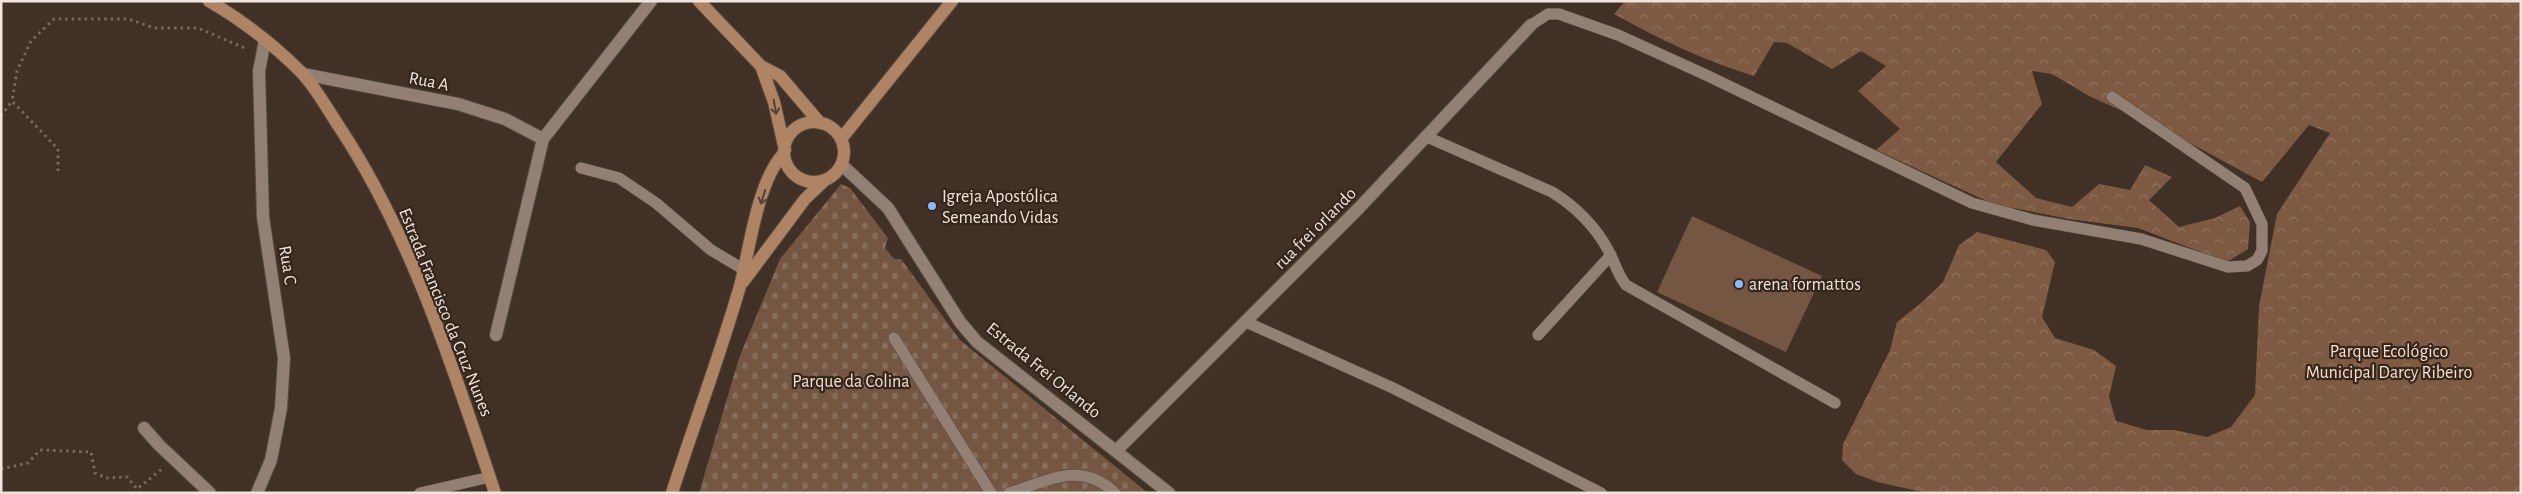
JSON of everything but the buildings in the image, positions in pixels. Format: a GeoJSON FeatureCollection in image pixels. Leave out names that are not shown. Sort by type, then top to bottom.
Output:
{"type":"FeatureCollection","features":[{"type":"Feature","properties":{"kind":"street","name":"Estrada Francisco da Cruz Nunes"},"geometry":{"type":"LineString","coordinates":[[208,1],[227,12],[265,40],[302,74],[367,170],[404,246],[460,390],[495,493]]}},
{"type":"Feature","properties":{"kind":"street"},"geometry":{"type":"LineString","coordinates":[[496,335],[543,139],[651,1]]}},
{"type":"Feature","properties":{"kind":"street"},"geometry":{"type":"LineString","coordinates":[[699,1],[761,66],[780,76],[820,123],[837,134],[844,151],[842,165],[834,175],[824,181],[805,199],[740,286]]}},
{"type":"Feature","properties":{"kind":"street"},"geometry":{"type":"LineString","coordinates":[[837,134],[859,115],[952,1]]}},
{"type":"Feature","properties":{"kind":"street","name":"rua frei orlando"},"geometry":{"type":"LineString","coordinates":[[1117,450],[1428,137],[1530,25]]}},
{"type":"Feature","properties":{"kind":"street","name":"Rua C"},"geometry":{"type":"LineString","coordinates":[[257,493],[271,460],[281,408],[284,358],[263,217],[259,71],[265,40]]}},
{"type":"Feature","properties":{"kind":"street"},"geometry":{"type":"LineString","coordinates":[[761,66],[774,102],[788,167],[797,177],[811,182],[824,181]]}},
{"type":"Feature","properties":{"kind":"street","name":"Rua A"},"geometry":{"type":"LineString","coordinates":[[302,74],[458,104],[506,119],[543,139]]}},
{"type":"Feature","properties":{"kind":"street"},"geometry":{"type":"LineString","coordinates":[[672,493],[740,286],[751,232],[769,180],[784,152],[788,138],[796,129],[808,123],[820,123]]}},
{"type":"Feature","properties":{"kind":"street","name":"Estrada Frei Orlando"},"geometry":{"type":"LineString","coordinates":[[842,165],[888,208],[960,322],[977,342],[1017,375],[1117,450],[1169,493]]}},
{"type":"Feature","properties":{"kind":"street"},"geometry":{"type":"LineString","coordinates":[[144,428],[210,493]]}},
{"type":"Feature","properties":{"kind":"lane"},"geometry":{"type":"LineString","coordinates":[[1530,25],[1548,14],[1559,14],[1618,35],[1706,75],[1972,204],[2033,220],[2141,239],[2228,267],[2247,266],[2257,260],[2262,251],[2262,224],[2245,188],[2112,97]]}},
{"type":"Feature","properties":{"kind":"lane"},"geometry":{"type":"LineString","coordinates":[[1428,137],[1552,192],[1570,203],[1604,243],[1611,255],[1618,276],[1639,294],[1835,403]]}},
{"type":"Feature","properties":{"kind":"lane"},"geometry":{"type":"LineString","coordinates":[[581,168],[619,178],[656,203],[711,250],[743,269]]}},
{"type":"Feature","properties":{"kind":"lane"},"geometry":{"type":"LineString","coordinates":[[1538,335],[1611,255]]}},
{"type":"Feature","properties":{"kind":"lane"},"geometry":{"type":"LineString","coordinates":[[1246,322],[1393,388],[1601,493]]}},
{"type":"Feature","properties":{"kind":"lane"},"geometry":{"type":"LineString","coordinates":[[894,338],[991,493]]}},
{"type":"Feature","properties":{"kind":"lane"},"geometry":{"type":"LineString","coordinates":[[1009,493],[1067,475],[1081,474],[1103,482],[1115,493]]}},
{"type":"Feature","properties":{"kind":"lane"},"geometry":{"type":"LineString","coordinates":[[420,493],[490,477]]}},
{"type":"Feature","properties":{"kind":"path"},"geometry":{"type":"LineString","coordinates":[[1,116],[12,101],[17,71],[30,41],[54,19],[129,19],[154,28],[198,28],[261,55]]}},
{"type":"Feature","properties":{"kind":"path"},"geometry":{"type":"LineString","coordinates":[[12,101],[58,149],[58,171]]}},
{"type":"Feature","properties":{"kind":"path"},"geometry":{"type":"LineString","coordinates":[[1,469],[28,463],[40,450],[91,452],[95,473],[106,478],[126,477],[137,489],[176,459]]}},
{"type":"Feature","properties":{"kind":"green space","name":"Parque Ecológico Municipal Darcy Ribeiro"},"geometry":{"type":"Polygon","coordinates":[[[1625,1],[2521,1],[2521,493],[1927,493],[1877,482],[1856,474],[1842,460],[1843,444],[1890,350],[1897,322],[1943,282],[1959,245],[1977,232],[2046,250],[2055,262],[2042,317],[2055,338],[2094,350],[2116,366],[2109,397],[2116,421],[2147,430],[2174,430],[2207,437],[2231,427],[2255,395],[2259,306],[2277,214],[2330,133],[2309,125],[2262,182],[2175,135],[2089,96],[2052,74],[2032,71],[2042,104],[1996,162],[2036,198],[2072,207],[2099,184],[2130,190],[2145,165],[2172,177],[2149,200],[2179,227],[2215,218],[2240,206],[2250,222],[2248,249],[2227,262],[2138,228],[2069,219],[1993,204],[1876,150],[1900,129],[1858,91],[1886,66],[1861,51],[1832,69],[1787,43],[1774,42],[1754,76],[1682,49],[1614,14],[1625,1]]]}},
{"type":"Feature","properties":{"kind":"green space","name":"Parque da Colina"},"geometry":{"type":"Polygon","coordinates":[[[841,184],[850,188],[888,238],[885,248],[894,259],[901,259],[960,340],[1148,493],[699,493],[739,358],[780,259],[841,184]]]}},
{"type":"Feature","properties":{"kind":"green space","name":"arena formattos"},"geometry":{"type":"Polygon","coordinates":[[[1692,216],[1822,276],[1786,352],[1657,292],[1692,216]]]}},
{"type":"Feature","properties":{"kind":"place","name":"Igreja Apostólica Semeando Vidas"},"geometry":{"type":"Point","coordinates":[932,206]}},
{"type":"Feature","properties":{"kind":"place","name":"arena formattos"},"geometry":{"type":"Point","coordinates":[1739,284]}}]}
